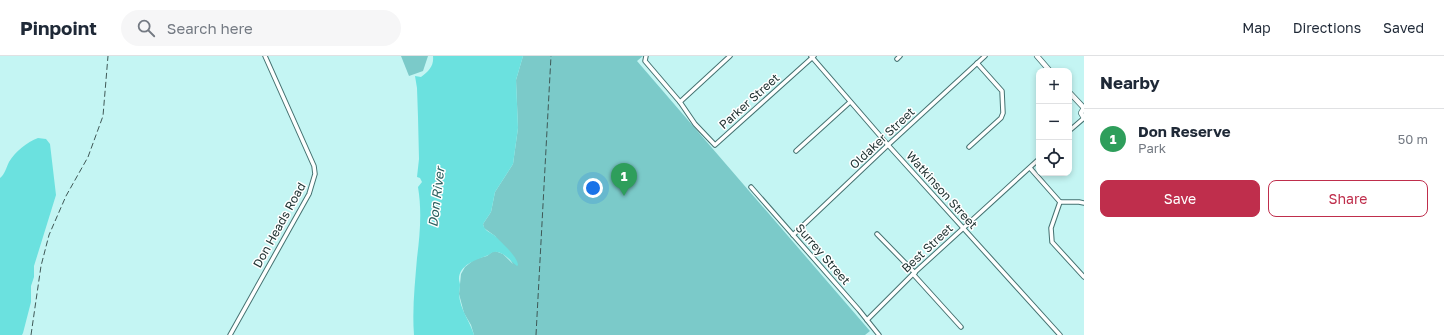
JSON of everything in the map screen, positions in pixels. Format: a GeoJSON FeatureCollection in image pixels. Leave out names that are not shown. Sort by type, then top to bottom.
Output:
{"type":"FeatureCollection","features":[{"type":"Feature","properties":{"kind":"street","name":"Don Heads Road"},"geometry":{"type":"LineString","coordinates":[[230,335],[309,194],[315,174],[314,166],[265,56]]}},
{"type":"Feature","properties":{"kind":"street"},"geometry":{"type":"LineString","coordinates":[[646,56],[645,61],[680,102],[730,56]]}},
{"type":"Feature","properties":{"kind":"street","name":"Parker Street"},"geometry":{"type":"LineString","coordinates":[[680,102],[695,124],[715,146],[812,56]]}},
{"type":"Feature","properties":{"kind":"street","name":"Watkinson Street"},"geometry":{"type":"LineString","coordinates":[[812,56],[888,145],[1060,335]]}},
{"type":"Feature","properties":{"kind":"street","name":"Oldaker Street"},"geometry":{"type":"LineString","coordinates":[[793,235],[985,56]]}},
{"type":"Feature","properties":{"kind":"street"},"geometry":{"type":"LineString","coordinates":[[1037,56],[1047,68]]}},
{"type":"Feature","properties":{"kind":"street"},"geometry":{"type":"LineString","coordinates":[[968,148],[1003,114],[1002,91],[977,63]]}},
{"type":"Feature","properties":{"kind":"street"},"geometry":{"type":"LineString","coordinates":[[1072,95],[1084,108],[1081,113],[1084,118],[1072,128]]}},
{"type":"Feature","properties":{"kind":"street"},"geometry":{"type":"LineString","coordinates":[[796,151],[850,102]]}},
{"type":"Feature","properties":{"kind":"street","name":"Best Street"},"geometry":{"type":"LineString","coordinates":[[867,320],[914,274],[1036,162]]}},
{"type":"Feature","properties":{"kind":"street"},"geometry":{"type":"LineString","coordinates":[[1030,168],[1060,202],[1084,203]]}},
{"type":"Feature","properties":{"kind":"street","name":"Surrey Street"},"geometry":{"type":"LineString","coordinates":[[751,187],[860,310],[879,335]]}},
{"type":"Feature","properties":{"kind":"street"},"geometry":{"type":"LineString","coordinates":[[1060,202],[1051,228],[1052,242],[1084,277]]}},
{"type":"Feature","properties":{"kind":"street"},"geometry":{"type":"LineString","coordinates":[[877,234],[961,327]]}},
{"type":"Feature","properties":{"kind":"shaded area"},"geometry":{"type":"Polygon","coordinates":[[[401,56],[428,56],[423,71],[409,76],[401,56]]]}},
{"type":"Feature","properties":{"kind":"shaded area"},"geometry":{"type":"Polygon","coordinates":[[[523,56],[643,56],[637,61],[870,331],[865,335],[474,335],[471,325],[464,313],[459,294],[461,274],[465,267],[475,259],[487,256],[495,251],[503,254],[513,264],[495,236],[484,228],[483,224],[491,212],[495,192],[513,164],[518,128],[516,80],[523,56]]]}},
{"type":"Feature","properties":{"kind":"water","name":"Don River"},"geometry":{"type":"Polygon","coordinates":[[[433,56],[523,56],[516,80],[518,128],[513,164],[495,192],[491,212],[483,224],[486,229],[494,235],[512,254],[518,265],[517,266],[503,254],[495,252],[473,261],[462,270],[459,279],[460,300],[474,335],[414,335],[414,296],[420,222],[418,187],[422,182],[420,178],[417,177],[419,159],[417,88],[415,76],[421,77],[429,70],[433,63],[433,56]]]}},
{"type":"Feature","properties":{"kind":"water"},"geometry":{"type":"Polygon","coordinates":[[[38,138],[46,139],[50,144],[56,195],[34,266],[34,277],[31,286],[31,302],[23,333],[22,335],[0,335],[0,178],[9,162],[18,151],[38,138]]]}},
{"type":"Feature","properties":{"kind":"railway"},"geometry":{"type":"LineString","coordinates":[[31,335],[41,266],[49,235],[66,196],[88,157],[103,116],[108,56]]}},
{"type":"Feature","properties":{"kind":"railway"},"geometry":{"type":"LineString","coordinates":[[536,335],[551,56]]}},
{"type":"Feature","properties":{"kind":"place","name":"Don Reserve"},"geometry":{"type":"Point","coordinates":[624,196]}}]}
